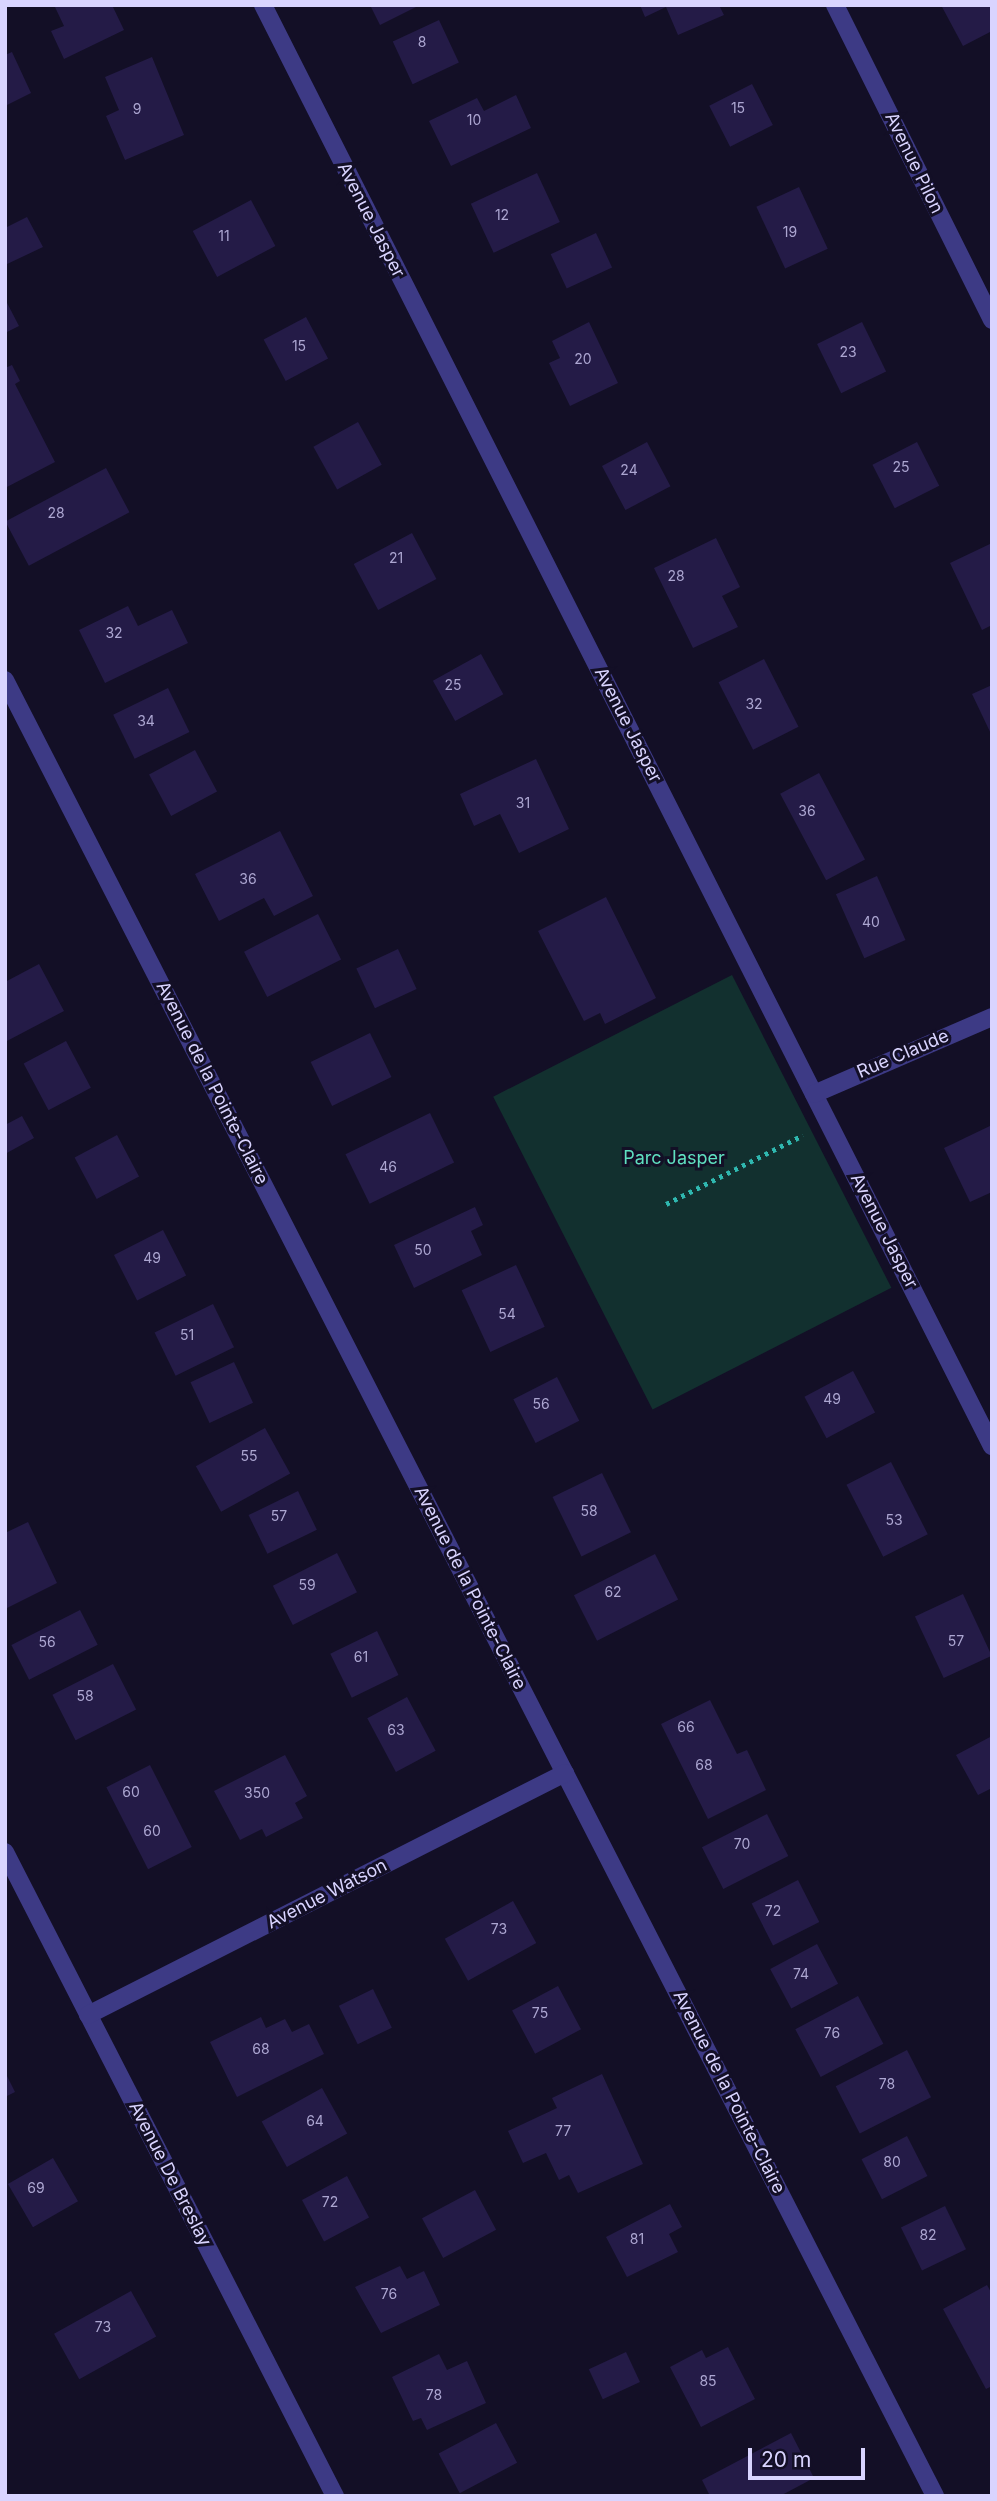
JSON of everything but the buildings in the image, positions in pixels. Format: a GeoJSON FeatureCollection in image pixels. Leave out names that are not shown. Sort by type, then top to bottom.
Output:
{"type":"FeatureCollection","features":[{"type":"Feature","properties":{"kind":"street","name":"Avenue Jasper"},"geometry":{"type":"LineString","coordinates":[[262,5],[992,1446]]}},
{"type":"Feature","properties":{"kind":"street","name":"Avenue Pilon"},"geometry":{"type":"LineString","coordinates":[[835,5],[992,320]]}},
{"type":"Feature","properties":{"kind":"street","name":"Avenue de la Pointe-Claire"},"geometry":{"type":"LineString","coordinates":[[5,680],[935,2496]]}},
{"type":"Feature","properties":{"kind":"street","name":"Rue Claude"},"geometry":{"type":"LineString","coordinates":[[814,1094],[992,1017]]}},
{"type":"Feature","properties":{"kind":"street","name":"Avenue Watson"},"geometry":{"type":"LineString","coordinates":[[88,2015],[565,1773]]}},
{"type":"Feature","properties":{"kind":"street","name":"Avenue De Breslay"},"geometry":{"type":"LineString","coordinates":[[5,1852],[335,2496]]}},
{"type":"Feature","properties":{"kind":"path"},"geometry":{"type":"LineString","coordinates":[[666,1204],[810,1132]]}},
{"type":"Feature","properties":{"kind":"green space","name":"Parc Jasper"},"geometry":{"type":"Polygon","coordinates":[[[732,975],[891,1288],[653,1409],[493,1097],[732,975]]]}}]}
